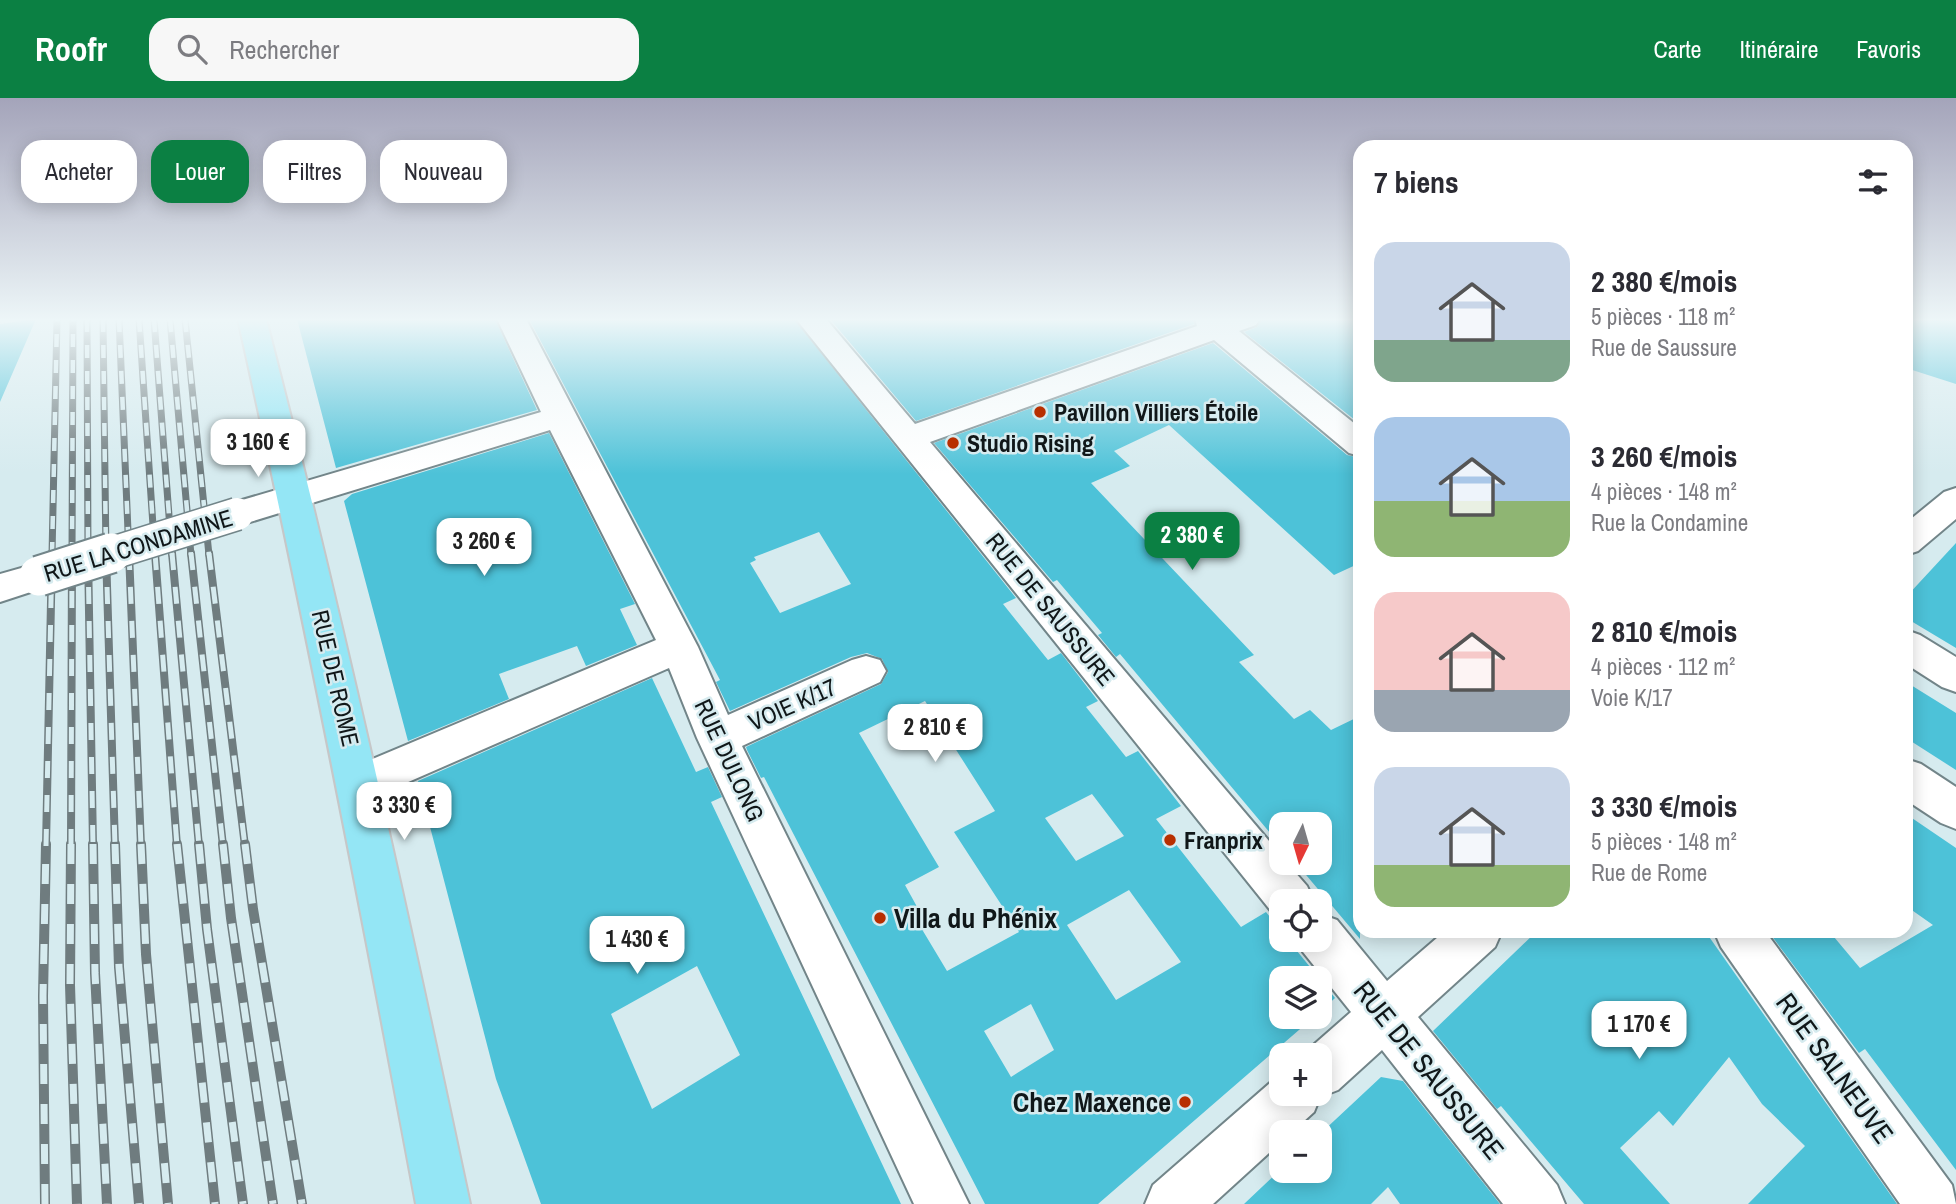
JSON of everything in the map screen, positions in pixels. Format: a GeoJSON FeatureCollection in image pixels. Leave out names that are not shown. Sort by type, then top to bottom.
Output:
{"type":"FeatureCollection","features":[{"type":"Feature","properties":{"kind":"main road","name":"RUE DE ROME"},"geometry":{"type":"LineString","coordinates":[[264,371],[359,783],[443,1204]]}},
{"type":"Feature","properties":{"kind":"street","name":"RUE DULONG"},"geometry":{"type":"LineString","coordinates":[[536,371],[679,647],[718,738],[942,1204]]}},
{"type":"Feature","properties":{"kind":"street","name":"RUE DE SAUSSURE"},"geometry":{"type":"LineString","coordinates":[[853,371],[1281,889]]}},
{"type":"Feature","properties":{"kind":"street"},"geometry":{"type":"LineString","coordinates":[[910,438],[1094,371]]}},
{"type":"Feature","properties":{"kind":"street"},"geometry":{"type":"LineString","coordinates":[[1278,371],[1353,438]]}},
{"type":"Feature","properties":{"kind":"street","name":"RUE LA CONDAMINE"},"geometry":{"type":"LineString","coordinates":[[0,588],[559,417]]}},
{"type":"Feature","properties":{"kind":"street"},"geometry":{"type":"LineString","coordinates":[[1913,536],[1938,513]]}},
{"type":"Feature","properties":{"kind":"street"},"geometry":{"type":"LineString","coordinates":[[359,783],[679,647]]}},
{"type":"Feature","properties":{"kind":"street"},"geometry":{"type":"LineString","coordinates":[[1913,649],[1956,676]]}},
{"type":"Feature","properties":{"kind":"street","name":"VOIE K/17"},"geometry":{"type":"LineString","coordinates":[[718,738],[866,671]]}},
{"type":"Feature","properties":{"kind":"street"},"geometry":{"type":"LineString","coordinates":[[1913,782],[1956,810]]}},
{"type":"Feature","properties":{"kind":"street"},"geometry":{"type":"LineString","coordinates":[[1332,1061],[1471,938]]}},
{"type":"Feature","properties":{"kind":"street","name":"RUE SALNEUVE"},"geometry":{"type":"LineString","coordinates":[[1742,938],[1933,1204]]}},
{"type":"Feature","properties":{"kind":"street","name":"RUE DE SAUSSURE"},"geometry":{"type":"LineString","coordinates":[[1332,951],[1538,1204]]}},
{"type":"Feature","properties":{"kind":"street"},"geometry":{"type":"LineString","coordinates":[[1171,1204],[1282,1106]]}},
{"type":"Feature","properties":{"kind":"building"},"geometry":{"type":"Polygon","coordinates":[[[0,371],[14,371],[0,402],[0,371]]]}},
{"type":"Feature","properties":{"kind":"building"},"geometry":{"type":"Polygon","coordinates":[[[311,371],[519,371],[537,410],[336,468],[311,371]]]}},
{"type":"Feature","properties":{"kind":"building"},"geometry":{"type":"Polygon","coordinates":[[[556,371],[835,371],[1016,598],[1003,604],[1048,660],[1061,653],[1098,701],[1086,707],[1126,757],[1138,751],[1181,806],[1156,819],[1241,927],[1266,912],[1269,916],[1269,952],[1298,952],[1309,966],[1269,966],[1269,1029],[1300,1029],[1284,1043],[1269,1043],[1269,1056],[1098,1204],[985,1204],[746,747],[881,684],[888,672],[882,659],[867,653],[851,657],[730,711],[716,682],[720,680],[556,371]],[[819,532],[754,557],[756,560],[750,563],[780,613],[851,584],[819,532]],[[925,701],[859,733],[939,867],[905,885],[926,923],[923,931],[947,971],[1019,932],[954,832],[995,811],[925,701]],[[1092,794],[1045,818],[1076,861],[1124,836],[1092,794]],[[1129,890],[1067,925],[1116,1000],[1181,962],[1129,890]],[[1031,1004],[984,1031],[1011,1077],[1054,1050],[1031,1004]]]}},
{"type":"Feature","properties":{"kind":"building"},"geometry":{"type":"Polygon","coordinates":[[[874,371],[1060,371],[916,421],[874,371]]]}},
{"type":"Feature","properties":{"kind":"building"},"geometry":{"type":"Polygon","coordinates":[[[1136,371],[1246,371],[1347,455],[1353,456],[1353,566],[1334,575],[1169,425],[1114,451],[1130,466],[1091,483],[1254,655],[1239,662],[1294,719],[1310,710],[1331,730],[1353,719],[1353,931],[1332,906],[1332,889],[1318,889],[1306,875],[1332,875],[1332,812],[1269,812],[1269,832],[1120,654],[1116,657],[1098,635],[1102,633],[1057,580],[1053,582],[934,443],[1136,371]]]}},
{"type":"Feature","properties":{"kind":"building"},"geometry":{"type":"Polygon","coordinates":[[[1293,371],[1353,371],[1353,418],[1293,371]]]}},
{"type":"Feature","properties":{"kind":"building"},"geometry":{"type":"Polygon","coordinates":[[[1914,371],[1956,371],[1956,384],[1914,371]]]}},
{"type":"Feature","properties":{"kind":"building"},"geometry":{"type":"Polygon","coordinates":[[[549,433],[635,604],[620,609],[637,645],[586,666],[577,646],[499,674],[509,699],[408,741],[344,501],[352,494],[549,433]]]}},
{"type":"Feature","properties":{"kind":"building"},"geometry":{"type":"Polygon","coordinates":[[[1956,543],[1956,648],[1913,622],[1913,589],[1956,543]]]}},
{"type":"Feature","properties":{"kind":"building"},"geometry":{"type":"Polygon","coordinates":[[[652,678],[696,772],[708,767],[722,797],[711,802],[901,1204],[541,1204],[496,1079],[418,781],[652,678]],[[697,966],[611,1014],[652,1109],[740,1055],[697,966]]]}},
{"type":"Feature","properties":{"kind":"building"},"geometry":{"type":"Polygon","coordinates":[[[1913,686],[1956,713],[1956,770],[1913,742],[1913,686]]]}},
{"type":"Feature","properties":{"kind":"building"},"geometry":{"type":"Polygon","coordinates":[[[1913,819],[1956,848],[1956,1170],[1865,1049],[1859,1053],[1773,938],[1835,938],[1860,968],[1933,925],[1913,911],[1913,819]]]}},
{"type":"Feature","properties":{"kind":"building"},"geometry":{"type":"Polygon","coordinates":[[[1530,938],[1710,938],[1897,1204],[1748,1204],[1805,1146],[1762,1104],[1729,1057],[1673,1126],[1659,1111],[1620,1148],[1670,1204],[1584,1204],[1501,1106],[1497,1109],[1433,1031],[1530,938]]]}},
{"type":"Feature","properties":{"kind":"building"},"geometry":{"type":"Polygon","coordinates":[[[1381,1077],[1403,1081],[1500,1204],[1400,1204],[1388,1187],[1371,1204],[1244,1204],[1269,1180],[1269,1183],[1332,1183],[1332,1123],[1381,1077]]]}},
{"type":"Feature","properties":{"kind":"railway"},"geometry":{"type":"LineString","coordinates":[[52,555],[56,371]]}},
{"type":"Feature","properties":{"kind":"railway"},"geometry":{"type":"LineString","coordinates":[[72,555],[73,371]]}},
{"type":"Feature","properties":{"kind":"railway"},"geometry":{"type":"LineString","coordinates":[[87,371],[88,555]]}},
{"type":"Feature","properties":{"kind":"railway"},"geometry":{"type":"LineString","coordinates":[[104,371],[106,555]]}},
{"type":"Feature","properties":{"kind":"railway"},"geometry":{"type":"LineString","coordinates":[[121,371],[129,555]]}},
{"type":"Feature","properties":{"kind":"railway"},"geometry":{"type":"LineString","coordinates":[[142,371],[155,555]]}},
{"type":"Feature","properties":{"kind":"railway"},"geometry":{"type":"LineString","coordinates":[[158,371],[172,555]]}},
{"type":"Feature","properties":{"kind":"railway"},"geometry":{"type":"LineString","coordinates":[[175,371],[191,555]]}},
{"type":"Feature","properties":{"kind":"railway"},"geometry":{"type":"LineString","coordinates":[[190,371],[209,555]]}},
{"type":"Feature","properties":{"kind":"railway"},"geometry":{"type":"LineString","coordinates":[[46,846],[52,553]]}},
{"type":"Feature","properties":{"kind":"railway"},"geometry":{"type":"LineString","coordinates":[[71,846],[72,553]]}},
{"type":"Feature","properties":{"kind":"railway"},"geometry":{"type":"LineString","coordinates":[[88,553],[93,846]]}},
{"type":"Feature","properties":{"kind":"railway"},"geometry":{"type":"LineString","coordinates":[[106,553],[115,846]]}},
{"type":"Feature","properties":{"kind":"railway"},"geometry":{"type":"LineString","coordinates":[[129,553],[141,846]]}},
{"type":"Feature","properties":{"kind":"railway"},"geometry":{"type":"LineString","coordinates":[[155,553],[177,846]]}},
{"type":"Feature","properties":{"kind":"railway"},"geometry":{"type":"LineString","coordinates":[[172,553],[199,846]]}},
{"type":"Feature","properties":{"kind":"railway"},"geometry":{"type":"LineString","coordinates":[[191,553],[223,846]]}},
{"type":"Feature","properties":{"kind":"railway"},"geometry":{"type":"LineString","coordinates":[[209,553],[245,846]]}},
{"type":"Feature","properties":{"kind":"railway"},"geometry":{"type":"LineString","coordinates":[[45,1204],[43,996],[46,844]]}},
{"type":"Feature","properties":{"kind":"railway"},"geometry":{"type":"LineString","coordinates":[[71,844],[70,985],[77,1204]]}},
{"type":"Feature","properties":{"kind":"railway"},"geometry":{"type":"LineString","coordinates":[[93,844],[95,973],[107,1204]]}},
{"type":"Feature","properties":{"kind":"railway"},"geometry":{"type":"LineString","coordinates":[[115,844],[119,967],[139,1204]]}},
{"type":"Feature","properties":{"kind":"railway"},"geometry":{"type":"LineString","coordinates":[[141,844],[146,954],[168,1204]]}},
{"type":"Feature","properties":{"kind":"railway"},"geometry":{"type":"LineString","coordinates":[[177,844],[215,1204]]}},
{"type":"Feature","properties":{"kind":"railway"},"geometry":{"type":"LineString","coordinates":[[199,844],[207,929],[243,1204]]}},
{"type":"Feature","properties":{"kind":"railway"},"geometry":{"type":"LineString","coordinates":[[223,844],[231,918],[273,1204]]}},
{"type":"Feature","properties":{"kind":"railway"},"geometry":{"type":"LineString","coordinates":[[245,844],[253,909],[302,1204]]}},
{"type":"Feature","properties":{"kind":"place","name":"Pavillon Villiers Étoile"},"geometry":{"type":"Point","coordinates":[1040,412]}},
{"type":"Feature","properties":{"kind":"place","name":"Studio Rising"},"geometry":{"type":"Point","coordinates":[953,443]}},
{"type":"Feature","properties":{"kind":"place","name":"Franprix"},"geometry":{"type":"Point","coordinates":[1170,840]}},
{"type":"Feature","properties":{"kind":"place","name":"Villa du Phénix"},"geometry":{"type":"Point","coordinates":[880,918]}},
{"type":"Feature","properties":{"kind":"place","name":"Chez Maxence"},"geometry":{"type":"Point","coordinates":[1185,1102]}}]}
